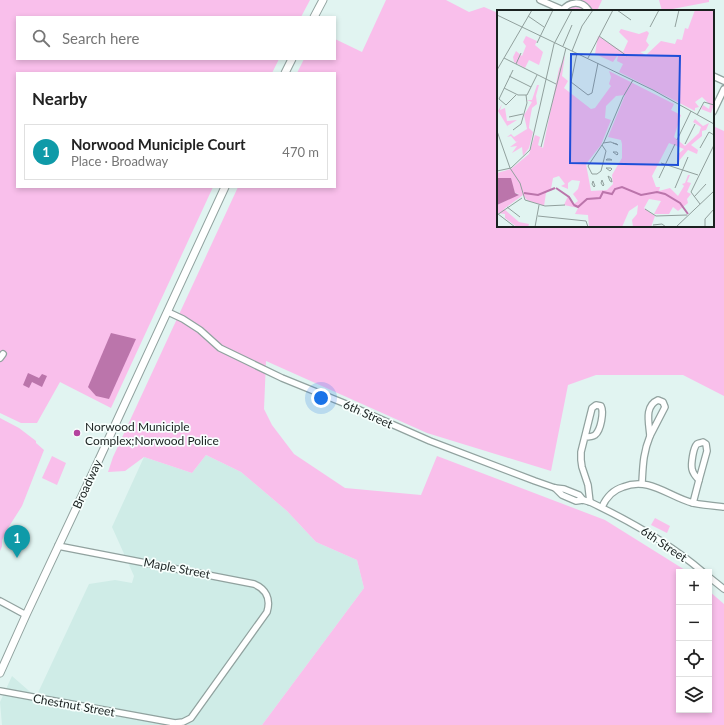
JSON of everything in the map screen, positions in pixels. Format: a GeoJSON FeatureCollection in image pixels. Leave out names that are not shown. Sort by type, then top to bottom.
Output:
{"type":"FeatureCollection","features":[{"type":"Feature","properties":{"kind":"street"},"geometry":{"type":"LineString","coordinates":[[315,16],[323,0]]}},
{"type":"Feature","properties":{"kind":"street"},"geometry":{"type":"LineString","coordinates":[[540,0],[561,10]]}},
{"type":"Feature","properties":{"kind":"street"},"geometry":{"type":"LineString","coordinates":[[564,10],[566,6],[575,2],[584,5],[588,10]]}},
{"type":"Feature","properties":{"kind":"street"},"geometry":{"type":"LineString","coordinates":[[286,72],[292,60]]}},
{"type":"Feature","properties":{"kind":"street"},"geometry":{"type":"LineString","coordinates":[[714,76],[724,81]]}},
{"type":"Feature","properties":{"kind":"street"},"geometry":{"type":"LineString","coordinates":[[714,110],[724,89]]}},
{"type":"Feature","properties":{"kind":"street","name":"Broadway"},"geometry":{"type":"LineString","coordinates":[[0,672],[225,188]]}},
{"type":"Feature","properties":{"kind":"street","name":"6th Street"},"geometry":{"type":"LineString","coordinates":[[168,312],[183,319],[200,330],[220,348],[282,378],[430,441],[555,488],[564,489],[579,495],[583,500],[630,522],[658,539],[699,569]]}},
{"type":"Feature","properties":{"kind":"street"},"geometry":{"type":"LineString","coordinates":[[642,484],[645,449],[665,407],[661,400],[653,403],[649,411],[650,436]]}},
{"type":"Feature","properties":{"kind":"street"},"geometry":{"type":"LineString","coordinates":[[585,437],[592,436],[598,432],[602,414],[601,406],[596,405],[592,408],[585,437],[581,460],[588,485],[590,502]]}},
{"type":"Feature","properties":{"kind":"street"},"geometry":{"type":"LineString","coordinates":[[693,503],[707,451],[706,444],[703,442],[697,444],[692,462],[693,471],[699,480]]}},
{"type":"Feature","properties":{"kind":"street"},"geometry":{"type":"LineString","coordinates":[[602,508],[604,502],[614,491],[627,485],[642,484],[656,487],[693,503],[724,507]]}},
{"type":"Feature","properties":{"kind":"street","name":"Maple Street"},"geometry":{"type":"LineString","coordinates":[[58,546],[254,584],[262,589],[268,597],[268,608],[263,619]]}},
{"type":"Feature","properties":{"kind":"street"},"geometry":{"type":"LineString","coordinates":[[712,579],[724,589]]}},
{"type":"Feature","properties":{"kind":"street"},"geometry":{"type":"LineString","coordinates":[[0,601],[26,614]]}},
{"type":"Feature","properties":{"kind":"street","name":"Chestnut Street"},"geometry":{"type":"LineString","coordinates":[[0,691],[175,723],[183,722],[191,718],[263,619]]}},
{"type":"Feature","properties":{"kind":"shaded area"},"geometry":{"type":"Polygon","coordinates":[[[0,0],[310,0],[302,16],[16,16],[16,60],[278,60],[272,72],[16,72],[16,188],[213,188],[111,408],[60,382],[37,423],[21,423],[0,413],[0,0]]]}},
{"type":"Feature","properties":{"kind":"shaded area"},"geometry":{"type":"Polygon","coordinates":[[[386,0],[446,0],[469,12],[484,7],[497,13],[497,227],[714,227],[714,126],[724,131],[724,396],[683,375],[596,375],[568,385],[551,471],[427,433],[266,361],[264,409],[272,425],[294,454],[345,488],[421,495],[437,456],[605,520],[683,569],[676,569],[676,713],[712,713],[712,594],[724,604],[724,725],[262,725],[364,588],[357,560],[316,542],[287,511],[241,472],[206,455],[192,473],[144,457],[125,471],[108,472],[113,457],[238,188],[336,188],[336,72],[298,72],[304,60],[336,60],[336,39],[362,52],[386,0]]]}},
{"type":"Feature","properties":{"kind":"shaded area"},"geometry":{"type":"Polygon","coordinates":[[[569,0],[602,0],[597,10],[553,10],[556,6],[565,9],[569,0]]]}},
{"type":"Feature","properties":{"kind":"shaded area"},"geometry":{"type":"Polygon","coordinates":[[[659,0],[709,0],[709,2],[662,10],[659,0]]]}},
{"type":"Feature","properties":{"kind":"shaded area"},"geometry":{"type":"Polygon","coordinates":[[[111,333],[136,339],[109,399],[96,396],[88,387],[111,333]]]}},
{"type":"Feature","properties":{"kind":"shaded area"},"geometry":{"type":"Polygon","coordinates":[[[28,373],[39,378],[42,374],[47,376],[42,387],[32,382],[29,388],[23,385],[28,373]]]}},
{"type":"Feature","properties":{"kind":"shaded area"},"geometry":{"type":"Polygon","coordinates":[[[0,418],[19,428],[36,441],[36,443],[44,450],[22,506],[2,540],[0,551],[0,418]]]}},
{"type":"Feature","properties":{"kind":"shaded area"},"geometry":{"type":"Polygon","coordinates":[[[206,455],[241,472],[287,511],[316,542],[357,560],[364,588],[262,725],[2,725],[0,702],[12,676],[36,697],[89,584],[115,580],[132,583],[134,576],[112,527],[144,457],[192,473],[206,455]]]}},
{"type":"Feature","properties":{"kind":"shaded area"},"geometry":{"type":"Polygon","coordinates":[[[52,456],[66,463],[57,485],[42,478],[52,456]]]}},
{"type":"Feature","properties":{"kind":"shaded area"},"geometry":{"type":"Polygon","coordinates":[[[655,518],[670,526],[667,533],[651,525],[655,518]]]}},
{"type":"Feature","properties":{"kind":"place","name":"Norwood Municiple Complex;Norwood Police"},"geometry":{"type":"Point","coordinates":[77,433]}},
{"type":"Feature","properties":{"kind":"place","name":"Norwood Municiple Court"},"geometry":{"type":"Point","coordinates":[17,558]}}]}
